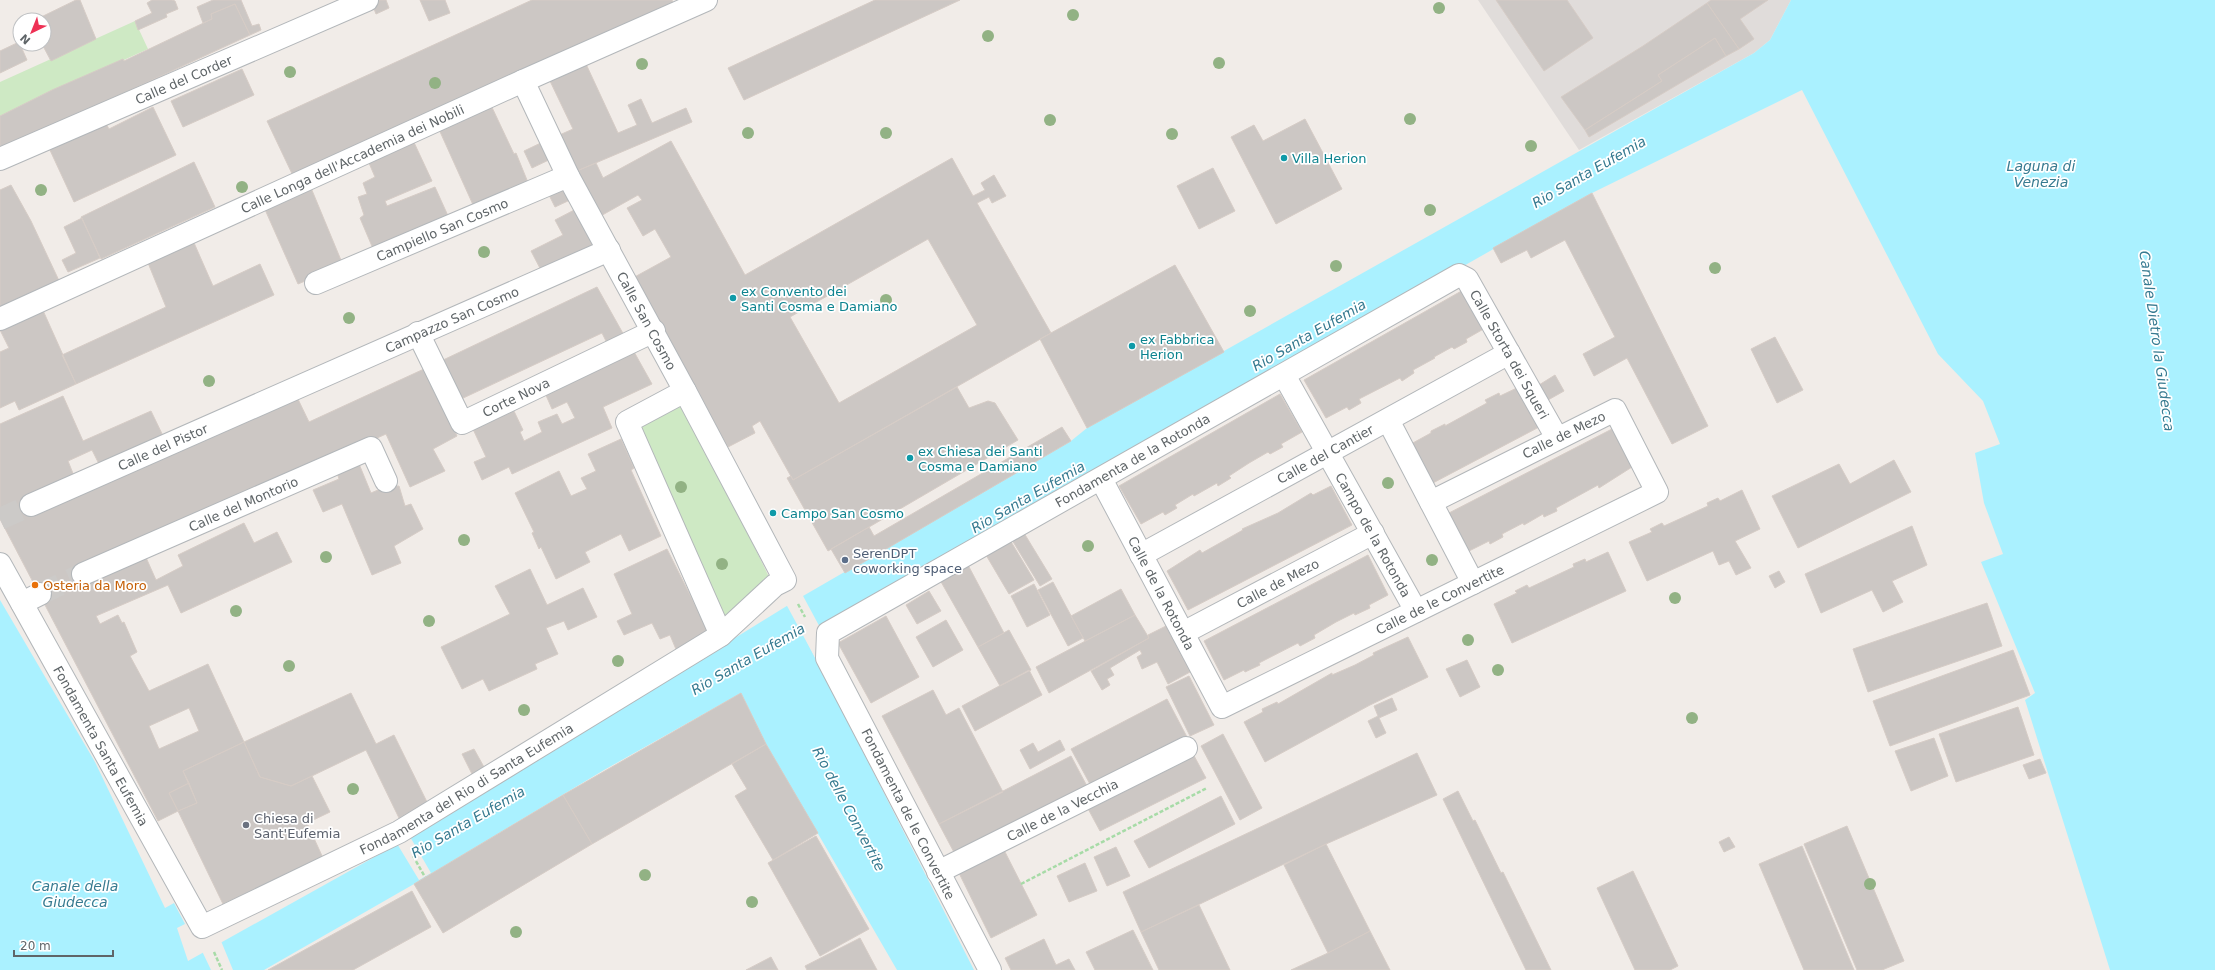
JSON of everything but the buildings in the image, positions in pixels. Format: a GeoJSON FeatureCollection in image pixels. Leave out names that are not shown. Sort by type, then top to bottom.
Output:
{"type":"FeatureCollection","features":[{"type":"Feature","properties":{"kind":"street","name":"Calle del Corder"},"geometry":{"type":"LineString","coordinates":[[0,159],[367,0]]}},
{"type":"Feature","properties":{"kind":"street","name":"Calle Longa dell'Accademia dei Nobili"},"geometry":{"type":"LineString","coordinates":[[0,319],[523,81],[706,0]]}},
{"type":"Feature","properties":{"kind":"street","name":"Calle San Cosmo"},"geometry":{"type":"LineString","coordinates":[[523,81],[568,176],[654,331],[685,391]]}},
{"type":"Feature","properties":{"kind":"street","name":"Campiello San Cosmo"},"geometry":{"type":"LineString","coordinates":[[316,283],[568,176]]}},
{"type":"Feature","properties":{"kind":"street","name":"Campazzo San Cosmo"},"geometry":{"type":"LineString","coordinates":[[294,388],[609,250]]}},
{"type":"Feature","properties":{"kind":"street","name":"Calle Storta dei Squeri"},"geometry":{"type":"LineString","coordinates":[[1459,275],[1468,279],[1557,438]]}},
{"type":"Feature","properties":{"kind":"street","name":"Fondamenta de la Rotonda"},"geometry":{"type":"LineString","coordinates":[[828,658],[828,633],[1459,275]]}},
{"type":"Feature","properties":{"kind":"street","name":"Corte Nova"},"geometry":{"type":"LineString","coordinates":[[418,333],[462,422],[654,331]]}},
{"type":"Feature","properties":{"kind":"street","name":"Calle del Cantier"},"geometry":{"type":"LineString","coordinates":[[1141,555],[1510,353]]}},
{"type":"Feature","properties":{"kind":"street","name":"Campo de la Rotonda"},"geometry":{"type":"LineString","coordinates":[[1284,375],[1416,611]]}},
{"type":"Feature","properties":{"kind":"street","name":"Calle del Pistor"},"geometry":{"type":"LineString","coordinates":[[31,505],[294,388]]}},
{"type":"Feature","properties":{"kind":"street"},"geometry":{"type":"LineString","coordinates":[[685,391],[785,580],[775,585],[721,635],[627,422],[685,391]]}},
{"type":"Feature","properties":{"kind":"street","name":"Calle de Mezo"},"geometry":{"type":"LineString","coordinates":[[1431,502],[1615,410],[1657,492]]}},
{"type":"Feature","properties":{"kind":"street"},"geometry":{"type":"LineString","coordinates":[[1388,420],[1473,583]]}},
{"type":"Feature","properties":{"kind":"street","name":"Calle del Montorio"},"geometry":{"type":"LineString","coordinates":[[83,574],[371,448],[386,481]]}},
{"type":"Feature","properties":{"kind":"street","name":"Calle de la Rotonda"},"geometry":{"type":"LineString","coordinates":[[1101,479],[1222,707]]}},
{"type":"Feature","properties":{"kind":"street","name":"Calle de le Convertite"},"geometry":{"type":"LineString","coordinates":[[1222,707],[1657,492]]}},
{"type":"Feature","properties":{"kind":"street","name":"Calle de Mezo"},"geometry":{"type":"LineString","coordinates":[[1182,633],[1372,533]]}},
{"type":"Feature","properties":{"kind":"street","name":"Fondamenta Santa Eufemia"},"geometry":{"type":"LineString","coordinates":[[0,564],[31,598],[202,927]]}},
{"type":"Feature","properties":{"kind":"street","name":"Fondamenta del Rio di Santa Eufemia"},"geometry":{"type":"LineString","coordinates":[[202,927],[399,832],[721,635]]}},
{"type":"Feature","properties":{"kind":"street","name":"Fondamenta de le Convertite"},"geometry":{"type":"LineString","coordinates":[[828,658],[990,970]]}},
{"type":"Feature","properties":{"kind":"street","name":"Calle de la Vecchia"},"geometry":{"type":"LineString","coordinates":[[938,872],[1186,748]]}},
{"type":"Feature","properties":{"kind":"path"},"geometry":{"type":"LineString","coordinates":[[1021,884],[1207,788]]}},
{"type":"Feature","properties":{"kind":"path"},"geometry":{"type":"LineString","coordinates":[[218,961],[222,970]]}},
{"type":"Feature","properties":{"kind":"shaded area"},"geometry":{"type":"Polygon","coordinates":[[[1478,0],[1791,0],[1770,40],[1754,53],[1579,150],[1478,0]]]}},
{"type":"Feature","properties":{"kind":"green space"},"geometry":{"type":"Polygon","coordinates":[[[135,21],[148,49],[0,116],[0,82],[135,21]]]}},
{"type":"Feature","properties":{"kind":"green space"},"geometry":{"type":"Polygon","coordinates":[[[678,402],[715,465],[769,577],[722,620],[632,425],[678,402]]]}},
{"type":"Feature","properties":{"kind":"water","name":"Laguna di Venezia"},"geometry":{"type":"Polygon","coordinates":[[[1791,0],[2215,0],[2215,970],[2110,970],[2025,700],[2035,693],[1981,562],[2003,554],[1984,503],[1975,453],[2000,444],[1983,401],[1938,354],[1802,90],[1592,193],[806,640],[974,970],[897,970],[766,744],[741,693],[604,770],[414,884],[264,970],[0,970],[0,600],[95,762],[165,908],[174,903],[185,924],[177,928],[188,961],[439,821],[803,596],[1071,441],[1087,428],[1754,53],[1770,40],[1791,0]]]}},
{"type":"Feature","properties":{"kind":"pier"},"geometry":{"type":"Polygon","coordinates":[[[802,594],[823,633],[808,641],[819,662],[818,663],[786,604],[802,594]]]}},
{"type":"Feature","properties":{"kind":"pier"},"geometry":{"type":"Polygon","coordinates":[[[409,835],[431,873],[419,880],[396,842],[409,835]]]}},
{"type":"Feature","properties":{"kind":"pier"},"geometry":{"type":"Polygon","coordinates":[[[221,941],[233,970],[211,970],[202,951],[221,941]]]}},
{"type":"Feature","properties":{"kind":"tunnel"},"geometry":{"type":"LineString","coordinates":[[0,519],[31,505]]}},
{"type":"Feature","properties":{"kind":"tunnel"},"geometry":{"type":"LineString","coordinates":[[40,594],[83,574]]}},
{"type":"Feature","properties":{"kind":"place","name":"Villa Herion"},"geometry":{"type":"Point","coordinates":[1284,158]}},
{"type":"Feature","properties":{"kind":"place","name":"ex Convento dei Santi Cosma e Damiano"},"geometry":{"type":"Point","coordinates":[733,298]}},
{"type":"Feature","properties":{"kind":"place","name":"ex Fabbrica Herion"},"geometry":{"type":"Point","coordinates":[1132,346]}},
{"type":"Feature","properties":{"kind":"place","name":"ex Chiesa dei Santi Cosma e Damiano"},"geometry":{"type":"Point","coordinates":[910,458]}},
{"type":"Feature","properties":{"kind":"place","name":"Campo San Cosmo"},"geometry":{"type":"Point","coordinates":[773,513]}},
{"type":"Feature","properties":{"kind":"place","name":"SerenDPT coworking space"},"geometry":{"type":"Point","coordinates":[845,560]}},
{"type":"Feature","properties":{"kind":"place","name":"Osteria da Moro"},"geometry":{"type":"Point","coordinates":[35,585]}},
{"type":"Feature","properties":{"kind":"place","name":"Chiesa di Sant'Eufemia"},"geometry":{"type":"Point","coordinates":[246,825]}},
{"type":"Feature","properties":{"kind":"water label","name":"Rio Santa Eufemia"},"geometry":{"type":"Point","coordinates":[1589,172]}},
{"type":"Feature","properties":{"kind":"water label","name":"Rio Santa Eufemia"},"geometry":{"type":"Point","coordinates":[1309,335]}},
{"type":"Feature","properties":{"kind":"water label","name":"Canale Dietro la Giudecca"},"geometry":{"type":"Point","coordinates":[2157,341]}},
{"type":"Feature","properties":{"kind":"water label","name":"Rio Santa Eufemia"},"geometry":{"type":"Point","coordinates":[1028,497]}},
{"type":"Feature","properties":{"kind":"water label","name":"Rio Santa Eufemia"},"geometry":{"type":"Point","coordinates":[748,659]}},
{"type":"Feature","properties":{"kind":"water label","name":"Rio delle Convertite"},"geometry":{"type":"Point","coordinates":[849,809]}},
{"type":"Feature","properties":{"kind":"water label","name":"Rio Santa Eufemia"},"geometry":{"type":"Point","coordinates":[468,822]}},
{"type":"Feature","properties":{"kind":"water label","name":"Canale della Giudecca"},"geometry":{"type":"Point","coordinates":[75,894]}}]}
